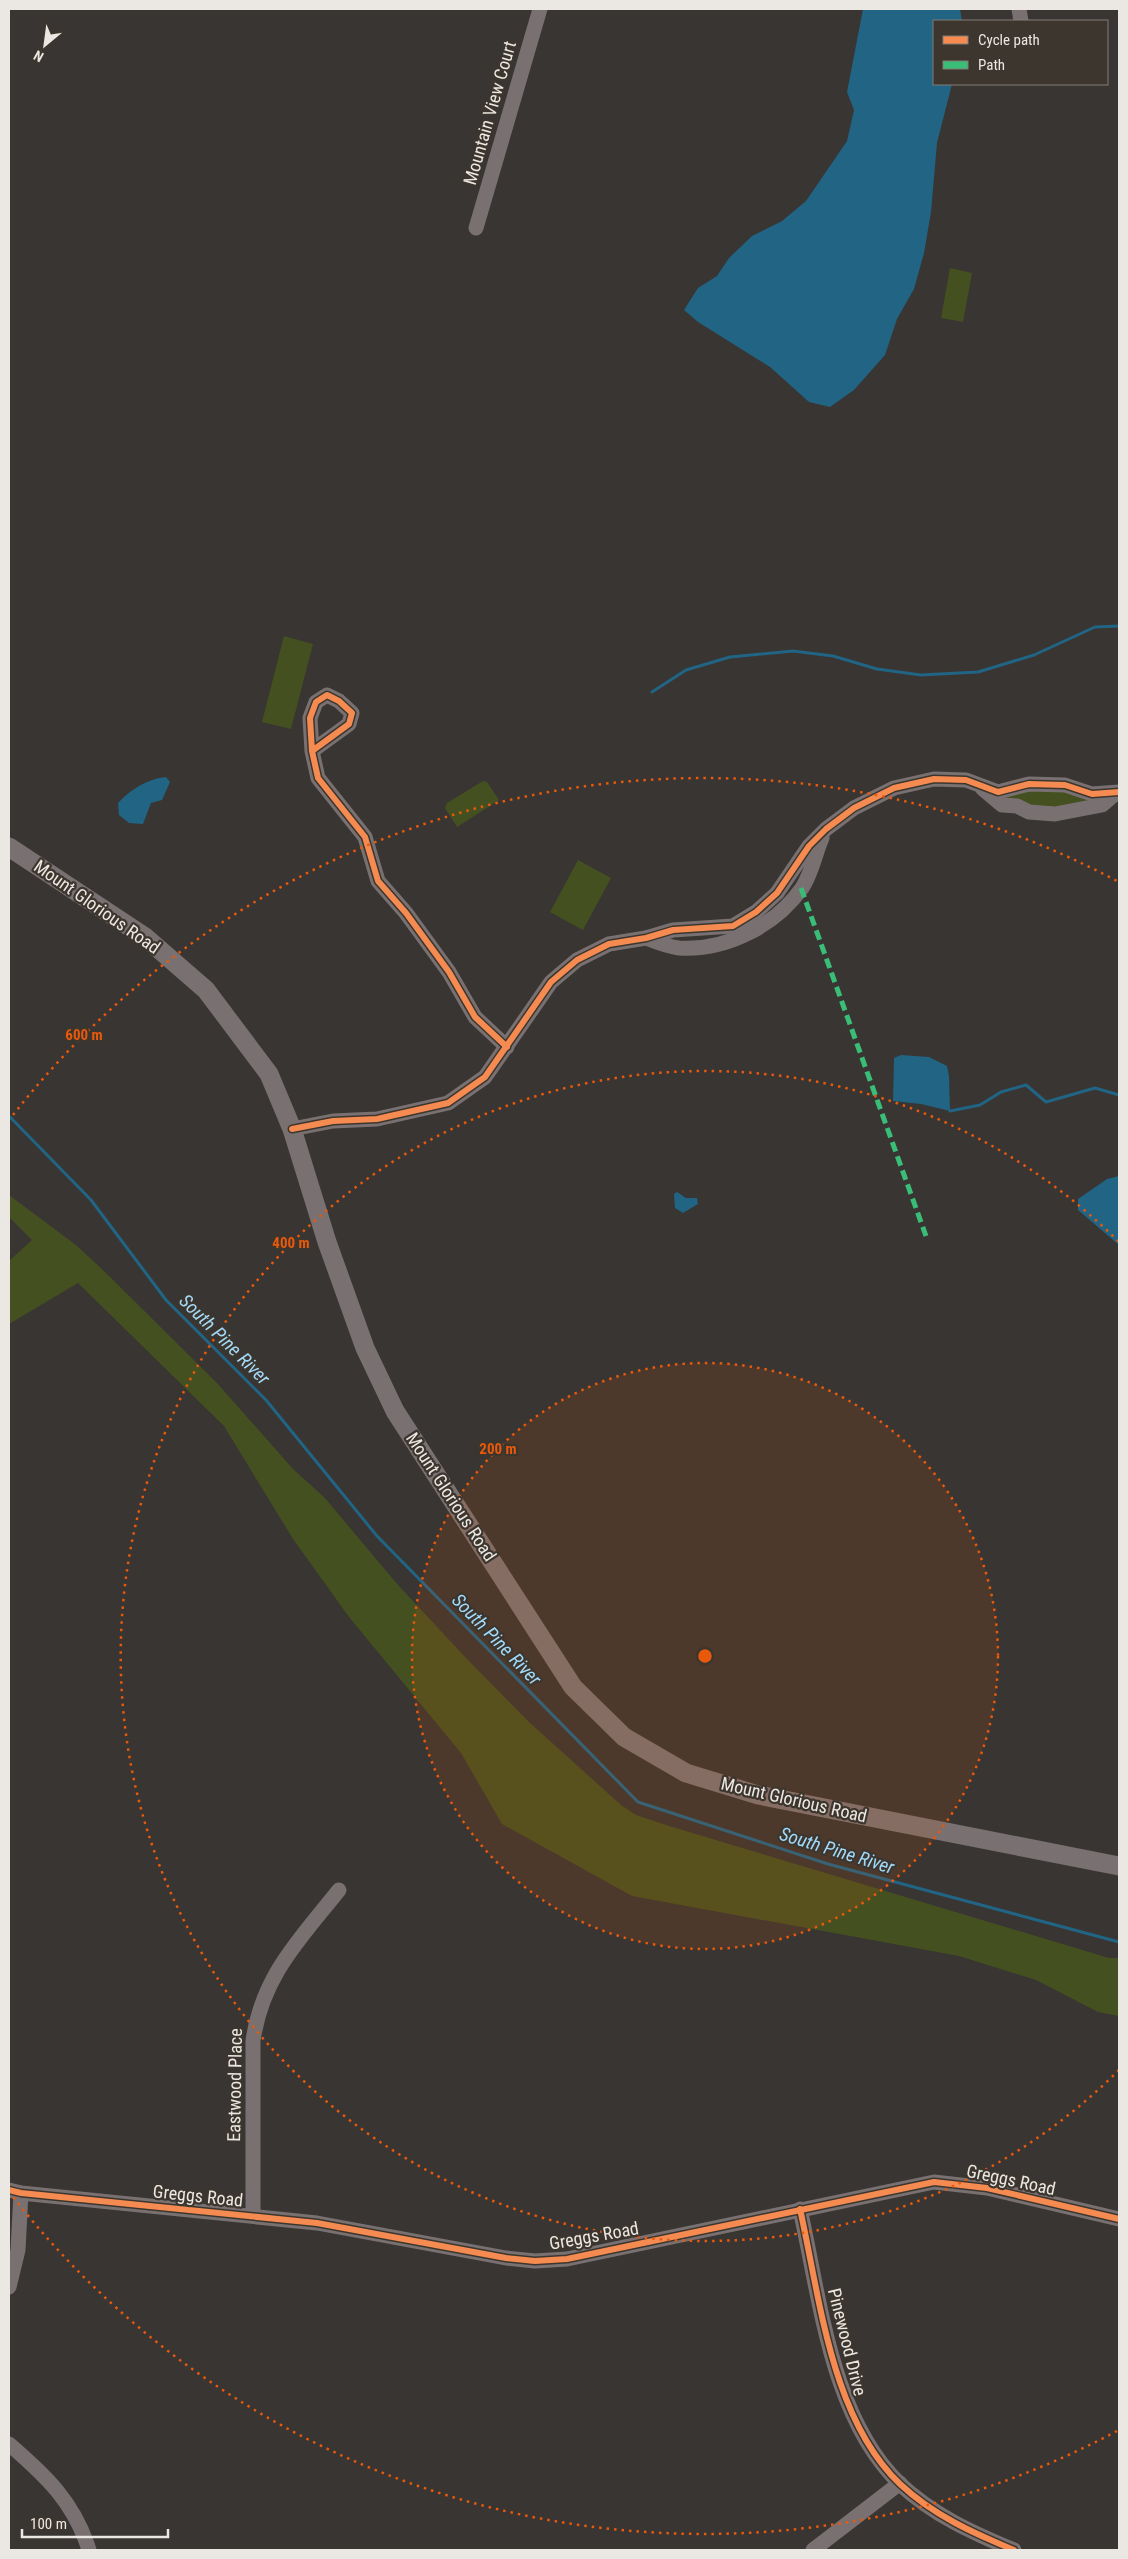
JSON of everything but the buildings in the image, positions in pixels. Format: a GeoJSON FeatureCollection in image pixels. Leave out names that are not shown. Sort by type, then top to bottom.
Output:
{"type":"FeatureCollection","features":[{"type":"Feature","properties":{"kind":"main road","name":"Mount Glorious Road"},"geometry":{"type":"LineString","coordinates":[[9,847],[145,937],[206,990],[270,1074],[292,1129],[327,1242],[365,1348],[395,1411],[573,1688],[624,1737],[686,1773],[758,1795],[1119,1866]]}},
{"type":"Feature","properties":{"kind":"street","name":"Mountain View Court"},"geometry":{"type":"LineString","coordinates":[[476,228],[540,9]]}},
{"type":"Feature","properties":{"kind":"street"},"geometry":{"type":"LineString","coordinates":[[312,751],[318,778],[365,837],[378,881],[406,913],[438,957],[475,1017],[507,1047]]}},
{"type":"Feature","properties":{"kind":"street"},"geometry":{"type":"LineString","coordinates":[[292,1129],[333,1121],[376,1119],[448,1103],[485,1077],[551,982],[577,960],[609,944],[646,938],[673,930],[733,926],[777,894],[809,846],[826,829],[854,808],[894,788],[934,779],[966,780],[998,792],[1029,784],[1065,784],[1092,794],[1118,792]]}},
{"type":"Feature","properties":{"kind":"street"},"geometry":{"type":"LineString","coordinates":[[982,786],[985,793],[1002,805],[1017,806],[1029,812],[1056,814],[1102,805],[1118,792]]}},
{"type":"Feature","properties":{"kind":"street"},"geometry":{"type":"LineString","coordinates":[[646,938],[678,948],[724,943],[756,930],[775,916],[802,888],[826,829]]}},
{"type":"Feature","properties":{"kind":"street"},"geometry":{"type":"LineString","coordinates":[[766,903],[775,916]]}},
{"type":"Feature","properties":{"kind":"street","name":"Eastwood Place"},"geometry":{"type":"LineString","coordinates":[[252,2216],[253,2040],[256,2015],[270,1980],[339,1890]]}},
{"type":"Feature","properties":{"kind":"street","name":"Greggs Road"},"geometry":{"type":"LineString","coordinates":[[15,2191],[347,2227],[506,2258],[535,2261],[567,2259],[934,2182],[987,2188],[1119,2220]]}},
{"type":"Feature","properties":{"kind":"street"},"geometry":{"type":"LineString","coordinates":[[9,2287],[18,2250],[15,2191]]}},
{"type":"Feature","properties":{"kind":"street","name":"Pinewood Drive"},"geometry":{"type":"LineString","coordinates":[[800,2209],[839,2383],[861,2431],[900,2483],[932,2510],[967,2531],[1014,2550]]}},
{"type":"Feature","properties":{"kind":"street"},"geometry":{"type":"LineString","coordinates":[[9,2444],[61,2493],[75,2518],[89,2550]]}},
{"type":"Feature","properties":{"kind":"street"},"geometry":{"type":"LineString","coordinates":[[813,2550],[900,2483]]}},
{"type":"Feature","properties":{"kind":"green space"},"geometry":{"type":"Polygon","coordinates":[[[950,268],[972,273],[963,322],[941,318],[950,268]]]}},
{"type":"Feature","properties":{"kind":"green space"},"geometry":{"type":"Polygon","coordinates":[[[284,636],[313,644],[291,729],[262,722],[284,636]]]}},
{"type":"Feature","properties":{"kind":"green space"},"geometry":{"type":"Polygon","coordinates":[[[483,781],[487,782],[499,800],[457,827],[445,808],[447,803],[483,781]]]}},
{"type":"Feature","properties":{"kind":"green space"},"geometry":{"type":"Polygon","coordinates":[[[1029,784],[1092,794],[1091,808],[1017,806],[998,792],[1029,784]]]}},
{"type":"Feature","properties":{"kind":"green space"},"geometry":{"type":"Polygon","coordinates":[[[578,860],[611,878],[583,930],[550,912],[578,860]]]}},
{"type":"Feature","properties":{"kind":"green space"},"geometry":{"type":"Polygon","coordinates":[[[9,1195],[76,1245],[217,1383],[293,1469],[324,1497],[398,1585],[466,1658],[530,1723],[621,1805],[636,1815],[669,1826],[1109,1958],[1119,1958],[1119,2016],[1098,2012],[1036,1980],[959,1956],[632,1896],[502,1824],[461,1753],[349,1617],[293,1539],[224,1426],[78,1283],[9,1324],[9,1261],[32,1240],[9,1217],[9,1195]]]}},
{"type":"Feature","properties":{"kind":"water"},"geometry":{"type":"Polygon","coordinates":[[[863,9],[960,9],[962,20],[933,20],[933,85],[952,85],[937,143],[931,212],[924,253],[914,289],[897,319],[885,355],[854,390],[830,407],[809,402],[770,367],[698,322],[684,310],[698,288],[717,276],[729,258],[752,236],[782,221],[806,201],[847,141],[854,110],[847,92],[863,9]]]}},
{"type":"Feature","properties":{"kind":"water"},"geometry":{"type":"Polygon","coordinates":[[[166,777],[170,782],[162,800],[151,803],[143,824],[129,823],[119,815],[118,803],[128,793],[146,782],[166,777]]]}},
{"type":"Feature","properties":{"kind":"water"},"geometry":{"type":"Polygon","coordinates":[[[901,1055],[929,1057],[947,1066],[950,1111],[921,1104],[893,1101],[894,1058],[901,1055]]]}},
{"type":"Feature","properties":{"kind":"water"},"geometry":{"type":"Polygon","coordinates":[[[1119,1176],[1119,1245],[1078,1210],[1078,1199],[1107,1179],[1119,1176]]]}},
{"type":"Feature","properties":{"kind":"water"},"geometry":{"type":"Polygon","coordinates":[[[677,1192],[686,1198],[697,1198],[698,1204],[683,1213],[675,1208],[674,1194],[677,1192]]]}},
{"type":"Feature","properties":{"kind":"waterway"},"geometry":{"type":"LineString","coordinates":[[652,692],[686,670],[730,657],[793,651],[833,656],[877,669],[921,675],[978,672],[1034,655],[1095,627],[1119,626]]}},
{"type":"Feature","properties":{"kind":"waterway"},"geometry":{"type":"LineString","coordinates":[[950,1111],[980,1105],[1001,1092],[1026,1085],[1046,1102],[1095,1088],[1119,1095]]}},
{"type":"Feature","properties":{"kind":"waterway","name":"South Pine River"},"geometry":{"type":"LineString","coordinates":[[9,1116],[91,1200],[166,1300],[266,1400],[377,1536],[638,1802],[828,1864],[1119,1942]]}},
{"type":"Feature","properties":{"kind":"marked path"},"geometry":{"type":"LineString","coordinates":[[801,888],[926,1236]]}},
{"type":"Feature","properties":{"kind":"cycle path"},"geometry":{"type":"LineString","coordinates":[[312,751],[349,724],[352,713],[339,701],[327,695],[316,702],[310,718],[312,751],[318,778],[365,837],[378,881],[406,913],[449,972],[475,1017],[507,1047]]}},
{"type":"Feature","properties":{"kind":"cycle path"},"geometry":{"type":"LineString","coordinates":[[292,1129],[333,1121],[377,1119],[448,1103],[485,1077],[551,982],[577,960],[609,944],[646,938],[673,930],[733,926],[756,912],[777,893],[809,846],[826,829],[854,808],[894,788],[934,779],[966,780],[998,792],[1029,784],[1065,785],[1092,794],[1119,792]]}},
{"type":"Feature","properties":{"kind":"cycle path"},"geometry":{"type":"LineString","coordinates":[[9,2190],[21,2193],[317,2223],[506,2258],[535,2261],[567,2259],[934,2182],[987,2188],[1119,2219]]}},
{"type":"Feature","properties":{"kind":"cycle path"},"geometry":{"type":"LineString","coordinates":[[800,2209],[822,2318],[843,2391],[858,2426],[877,2457],[900,2484],[926,2505],[969,2530],[1014,2550]]}}]}
